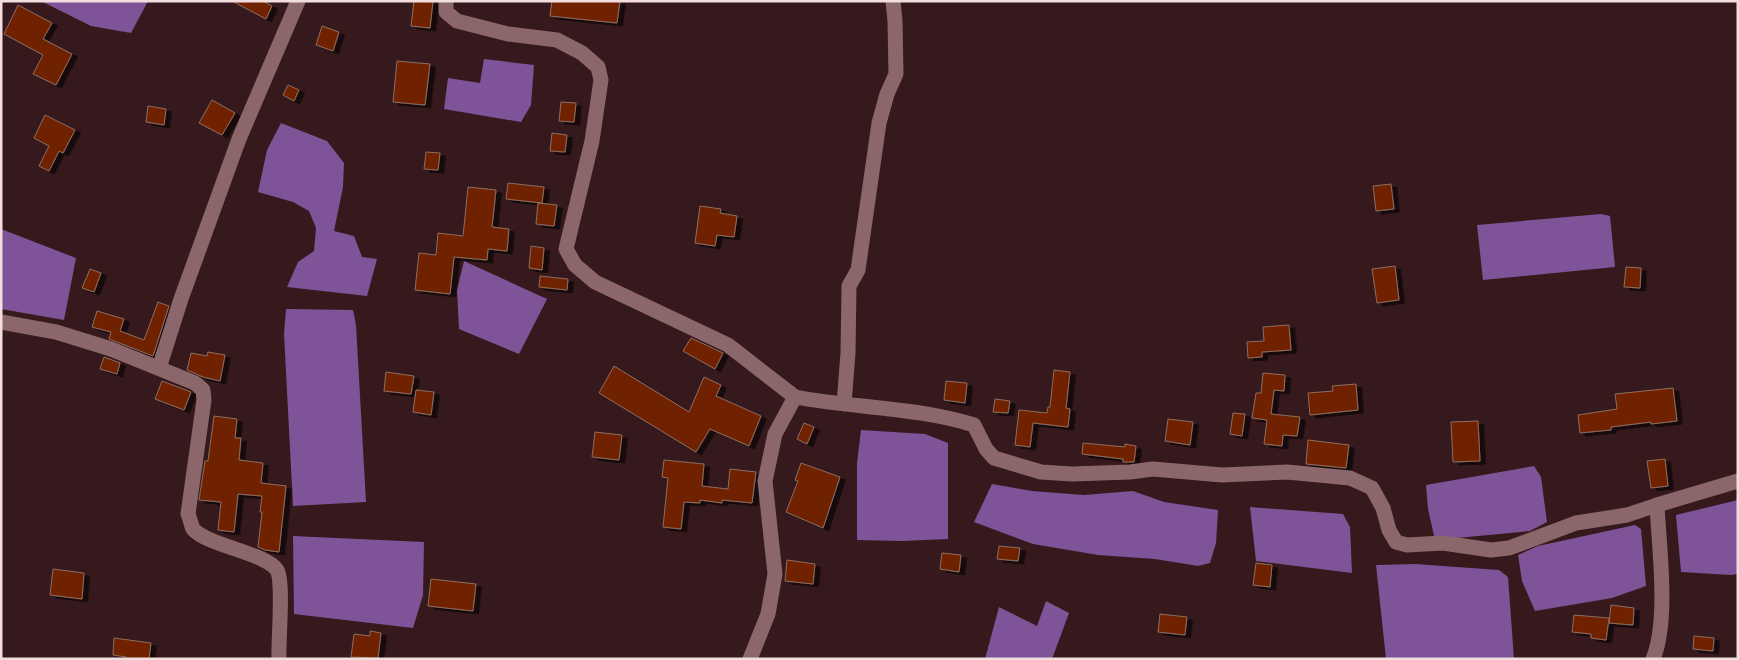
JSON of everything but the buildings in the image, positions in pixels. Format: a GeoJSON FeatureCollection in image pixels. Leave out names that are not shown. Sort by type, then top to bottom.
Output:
{"type":"FeatureCollection","features":[{"type":"Feature","properties":{"kind":"street"},"geometry":{"type":"LineString","coordinates":[[159,368],[181,299],[238,139],[298,1]]}},
{"type":"Feature","properties":{"kind":"street"},"geometry":{"type":"LineString","coordinates":[[446,1],[446,12],[457,20],[508,34],[557,40],[582,53],[598,67],[601,80],[592,141],[566,249],[575,265],[595,282],[728,344],[795,397],[952,418],[974,425],[986,449],[994,458],[1041,472],[1072,474],[1130,472],[1153,468],[1222,475],[1286,472],[1350,478],[1372,488],[1383,508],[1389,530],[1396,542],[1408,545],[1443,543],[1491,550],[1509,548],[1576,523],[1627,516],[1657,504],[1738,481]]}},
{"type":"Feature","properties":{"kind":"street"},"geometry":{"type":"LineString","coordinates":[[844,404],[848,353],[849,286],[858,270],[879,123],[887,94],[896,74],[893,1]]}},
{"type":"Feature","properties":{"kind":"street"},"geometry":{"type":"LineString","coordinates":[[1,322],[56,332],[111,349],[195,383],[203,390],[204,400],[188,514],[193,528],[204,536],[266,561],[276,569],[280,584],[279,659]]}},
{"type":"Feature","properties":{"kind":"street"},"geometry":{"type":"LineString","coordinates":[[750,659],[768,614],[775,574],[765,481],[774,434],[795,397]]}},
{"type":"Feature","properties":{"kind":"street"},"geometry":{"type":"LineString","coordinates":[[1653,659],[1658,647],[1662,600],[1657,504]]}},
{"type":"Feature","properties":{"kind":"shaded area"},"geometry":{"type":"Polygon","coordinates":[[[41,1],[148,1],[131,33],[91,26],[41,1]]]}},
{"type":"Feature","properties":{"kind":"shaded area"},"geometry":{"type":"Polygon","coordinates":[[[484,59],[534,65],[531,105],[521,122],[444,109],[448,78],[480,83],[484,59]]]}},
{"type":"Feature","properties":{"kind":"shaded area"},"geometry":{"type":"Polygon","coordinates":[[[281,123],[327,141],[344,163],[343,187],[334,231],[354,236],[362,257],[377,259],[367,296],[287,287],[298,262],[314,251],[316,228],[309,211],[293,202],[258,192],[267,150],[281,123]]]}},
{"type":"Feature","properties":{"kind":"shaded area"},"geometry":{"type":"Polygon","coordinates":[[[1601,214],[1610,216],[1615,267],[1483,280],[1477,225],[1601,214]]]}},
{"type":"Feature","properties":{"kind":"shaded area"},"geometry":{"type":"Polygon","coordinates":[[[1,229],[76,258],[64,320],[1,309],[1,229]]]}},
{"type":"Feature","properties":{"kind":"shaded area"},"geometry":{"type":"Polygon","coordinates":[[[464,261],[547,299],[519,354],[459,329],[457,290],[464,261]]]}},
{"type":"Feature","properties":{"kind":"shaded area"},"geometry":{"type":"Polygon","coordinates":[[[286,309],[353,310],[356,325],[366,502],[293,506],[284,334],[286,309]]]}},
{"type":"Feature","properties":{"kind":"shaded area"},"geometry":{"type":"Polygon","coordinates":[[[861,430],[925,434],[948,443],[948,539],[857,540],[857,463],[861,430]]]}},
{"type":"Feature","properties":{"kind":"shaded area"},"geometry":{"type":"Polygon","coordinates":[[[1534,466],[1541,477],[1547,522],[1530,531],[1435,540],[1428,509],[1426,485],[1534,466]]]}},
{"type":"Feature","properties":{"kind":"shaded area"},"geometry":{"type":"Polygon","coordinates":[[[992,484],[1032,491],[1084,495],[1133,491],[1164,502],[1218,510],[1216,543],[1210,563],[1198,566],[1155,559],[1098,555],[1033,544],[974,522],[992,484]]]}},
{"type":"Feature","properties":{"kind":"shaded area"},"geometry":{"type":"Polygon","coordinates":[[[1738,500],[1738,574],[1681,572],[1676,515],[1738,500]]]}},
{"type":"Feature","properties":{"kind":"shaded area"},"geometry":{"type":"Polygon","coordinates":[[[1250,507],[1343,514],[1350,527],[1352,573],[1256,561],[1250,507]]]}},
{"type":"Feature","properties":{"kind":"shaded area"},"geometry":{"type":"Polygon","coordinates":[[[1635,525],[1641,529],[1646,586],[1612,598],[1535,611],[1522,581],[1518,555],[1538,546],[1635,525]]]}},
{"type":"Feature","properties":{"kind":"shaded area"},"geometry":{"type":"Polygon","coordinates":[[[293,536],[424,542],[423,595],[413,628],[294,614],[293,536]]]}},
{"type":"Feature","properties":{"kind":"shaded area"},"geometry":{"type":"Polygon","coordinates":[[[1415,564],[1499,570],[1508,577],[1514,659],[1386,659],[1376,565],[1415,564]]]}},
{"type":"Feature","properties":{"kind":"shaded area"},"geometry":{"type":"Polygon","coordinates":[[[1046,601],[1069,613],[1052,659],[985,659],[999,607],[1037,626],[1046,601]]]}}]}
